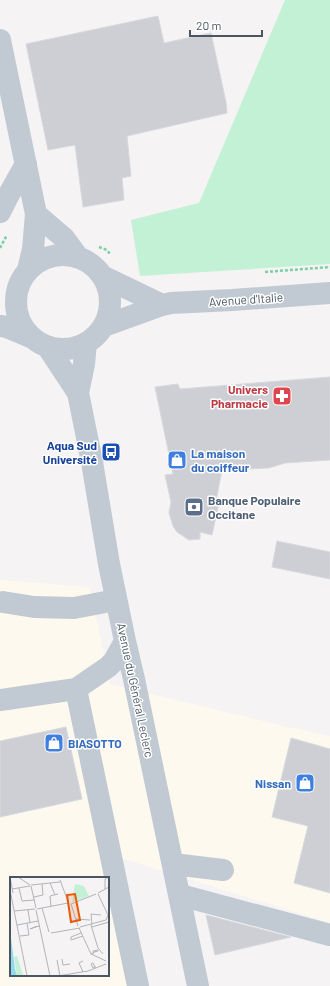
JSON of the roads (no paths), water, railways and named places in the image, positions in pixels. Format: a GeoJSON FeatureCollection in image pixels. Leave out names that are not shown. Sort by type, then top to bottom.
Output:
{"type":"FeatureCollection","features":[{"type":"Feature","properties":{"kind":"street"},"geometry":{"type":"LineString","coordinates":[[0,40],[36,214],[32,249],[16,302],[18,315],[24,328],[40,342]]}},
{"type":"Feature","properties":{"kind":"street"},"geometry":{"type":"LineString","coordinates":[[0,212],[26,164]]}},
{"type":"Feature","properties":{"kind":"street"},"geometry":{"type":"LineString","coordinates":[[0,326],[7,327],[57,349],[66,349],[86,344],[96,336],[104,326],[108,317],[110,297],[108,287],[104,277],[97,268],[88,261],[86,251],[64,238],[36,214]]}},
{"type":"Feature","properties":{"kind":"street"},"geometry":{"type":"LineString","coordinates":[[0,304],[36,263],[56,255],[67,255],[86,251]]}},
{"type":"Feature","properties":{"kind":"street"},"geometry":{"type":"LineString","coordinates":[[104,277],[162,306]]}},
{"type":"Feature","properties":{"kind":"street","name":"Avenue d'Italie"},"geometry":{"type":"LineString","coordinates":[[104,326],[171,303],[330,293]]}},
{"type":"Feature","properties":{"kind":"street","name":"Avenue du Général Leclerc"},"geometry":{"type":"LineString","coordinates":[[40,342],[78,393]]}},
{"type":"Feature","properties":{"kind":"street","name":"Avenue du Général Leclerc"},"geometry":{"type":"LineString","coordinates":[[86,344],[84,364],[78,393],[92,462],[116,600],[134,678],[198,986]]}},
{"type":"Feature","properties":{"kind":"street"},"geometry":{"type":"LineString","coordinates":[[3,602],[34,607],[74,608],[116,600]]}},
{"type":"Feature","properties":{"kind":"street"},"geometry":{"type":"LineString","coordinates":[[0,700],[76,689],[108,667],[114,661],[125,641]]}},
{"type":"Feature","properties":{"kind":"street"},"geometry":{"type":"LineString","coordinates":[[76,689],[138,986]]}},
{"type":"Feature","properties":{"kind":"street"},"geometry":{"type":"LineString","coordinates":[[173,864],[223,870]]}},
{"type":"Feature","properties":{"kind":"street"},"geometry":{"type":"LineString","coordinates":[[180,895],[330,935]]}},
{"type":"Feature","properties":{"kind":"place","name":"Univers Pharmacie"},"geometry":{"type":"Point","coordinates":[282,396]}},
{"type":"Feature","properties":{"kind":"place","name":"Aqua Sud Université"},"geometry":{"type":"Point","coordinates":[111,452]}},
{"type":"Feature","properties":{"kind":"place","name":"La maison du coiffeur"},"geometry":{"type":"Point","coordinates":[177,460]}},
{"type":"Feature","properties":{"kind":"place","name":"Banque Populaire Occitane"},"geometry":{"type":"Point","coordinates":[194,507]}},
{"type":"Feature","properties":{"kind":"place","name":"BIASOTTO"},"geometry":{"type":"Point","coordinates":[54,743]}},
{"type":"Feature","properties":{"kind":"place","name":"Nissan"},"geometry":{"type":"Point","coordinates":[305,783]}}]}
